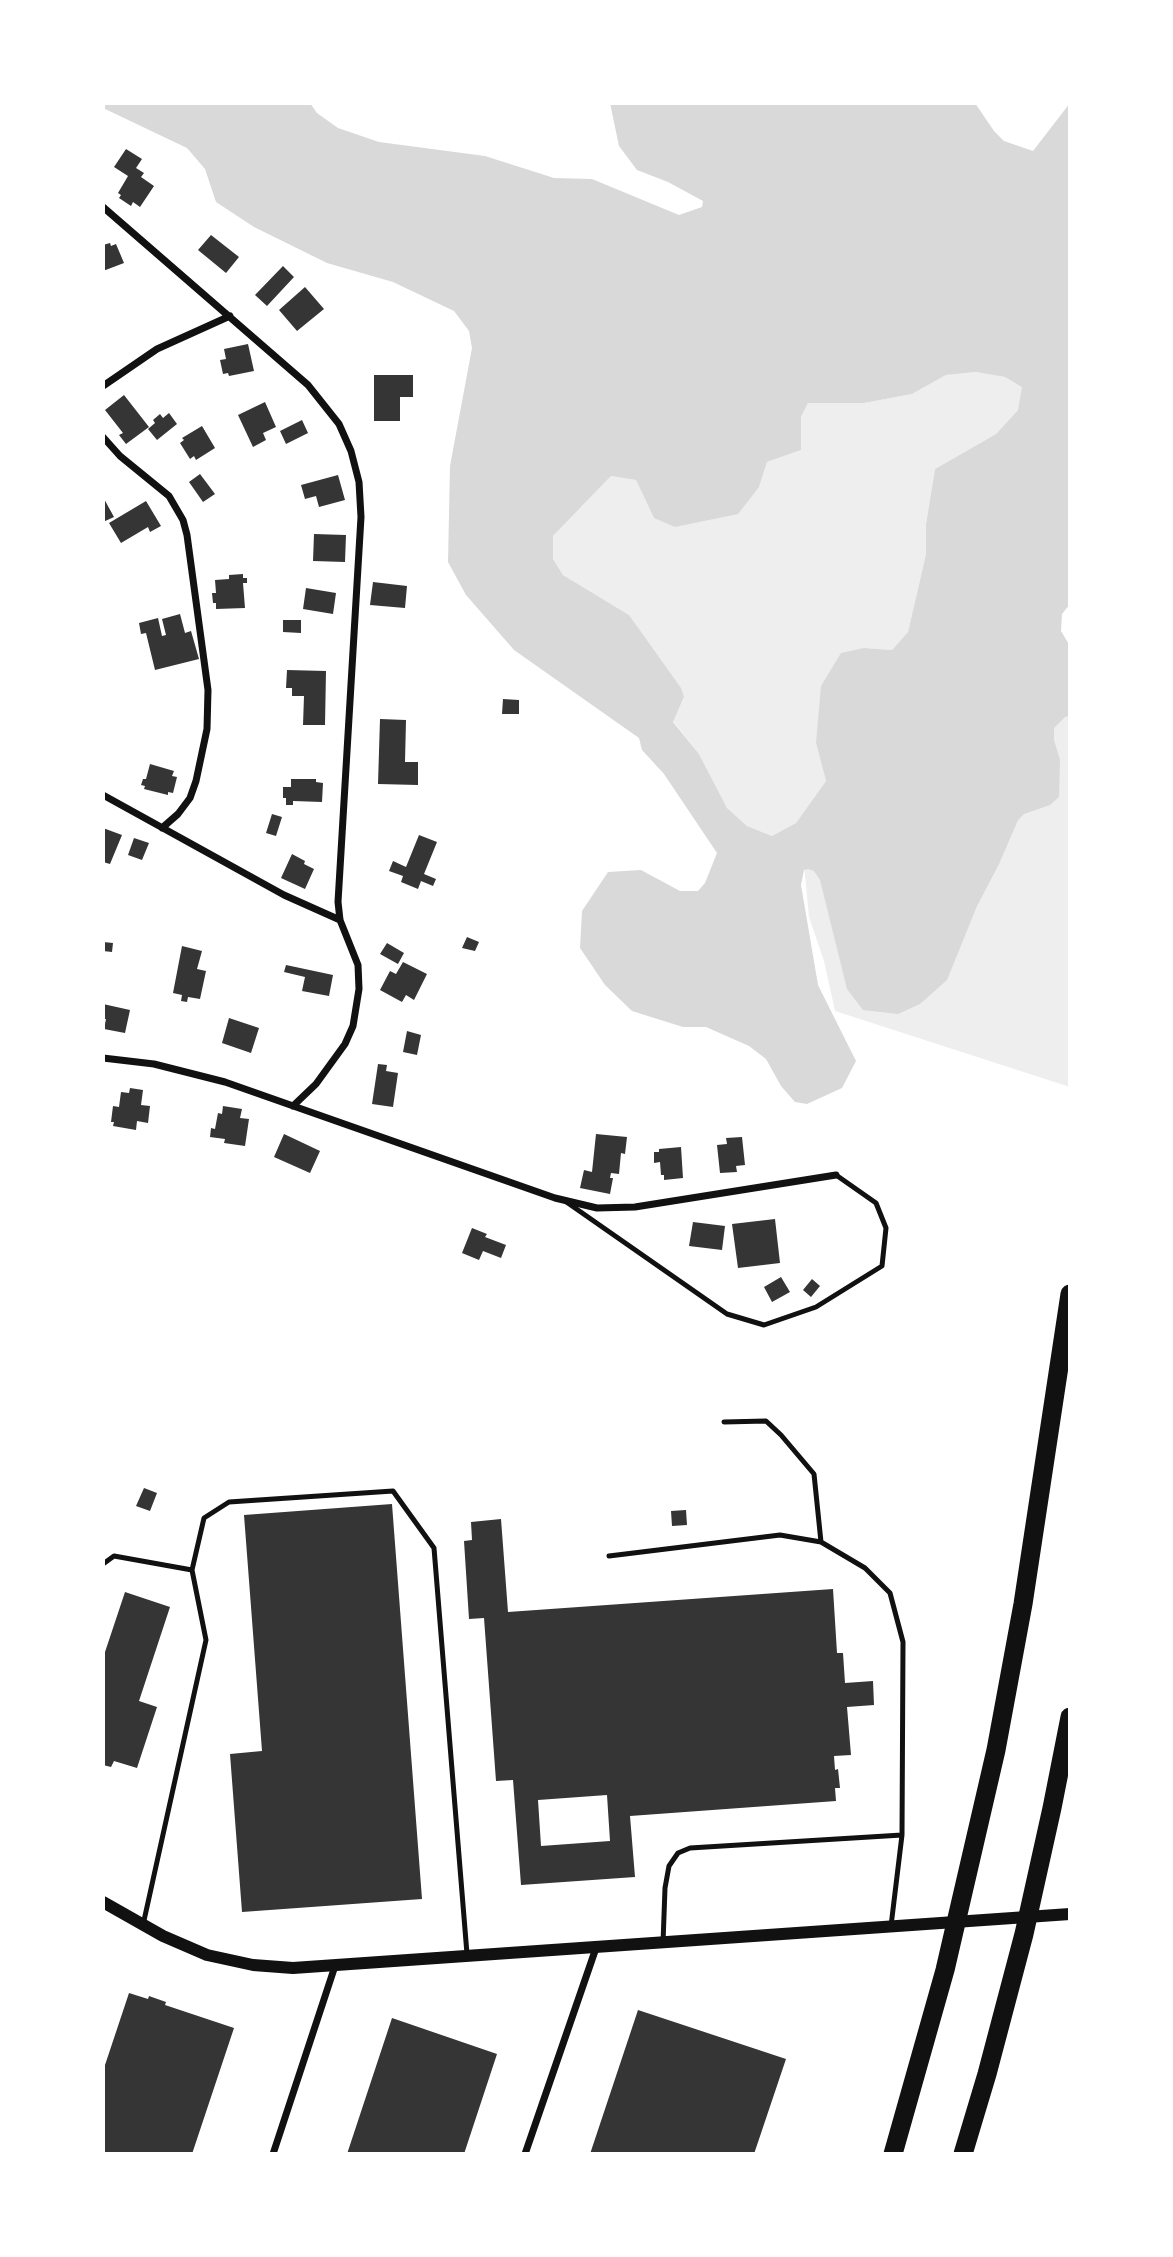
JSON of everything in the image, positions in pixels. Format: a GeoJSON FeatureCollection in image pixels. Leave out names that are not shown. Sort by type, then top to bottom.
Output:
{"type":"FeatureCollection","features":[{"type":"Feature","properties":{"kind":"highway"},"geometry":{"type":"LineString","coordinates":[[893,2154],[970,1870],[1013,1660],[1070,1294]]}},
{"type":"Feature","properties":{"kind":"highway"},"geometry":{"type":"LineString","coordinates":[[963,2154],[1016,1966],[1070,1717]]}},
{"type":"Feature","properties":{"kind":"street"},"geometry":{"type":"LineString","coordinates":[[103,207],[308,385],[339,424],[351,451],[359,482],[361,517],[338,902],[340,920],[354,952],[360,978],[353,1026],[336,1059],[316,1084],[293,1106]]}},
{"type":"Feature","properties":{"kind":"street"},"geometry":{"type":"LineString","coordinates":[[103,386],[157,349],[230,316]]}},
{"type":"Feature","properties":{"kind":"street"},"geometry":{"type":"LineString","coordinates":[[103,437],[120,456],[169,496],[183,520],[187,535],[208,690],[207,729],[190,798],[178,814],[162,828]]}},
{"type":"Feature","properties":{"kind":"street"},"geometry":{"type":"LineString","coordinates":[[103,795],[284,895],[340,920]]}},
{"type":"Feature","properties":{"kind":"street"},"geometry":{"type":"LineString","coordinates":[[103,1058],[190,1072],[563,1200],[597,1208],[617,1209],[836,1175]]}},
{"type":"Feature","properties":{"kind":"street"},"geometry":{"type":"LineString","coordinates":[[103,1902],[182,1945],[230,1961],[293,1968],[1070,1914]]}},
{"type":"Feature","properties":{"kind":"street"},"geometry":{"type":"LineString","coordinates":[[525,2154],[596,1948]]}},
{"type":"Feature","properties":{"kind":"street"},"geometry":{"type":"LineString","coordinates":[[272,2154],[335,1966]]}},
{"type":"Feature","properties":{"kind":"lane"},"geometry":{"type":"LineString","coordinates":[[563,1200],[727,1314],[764,1325],[817,1307],[882,1266],[886,1228],[876,1203],[836,1175]]}},
{"type":"Feature","properties":{"kind":"lane"},"geometry":{"type":"LineString","coordinates":[[724,1422],[765,1421],[781,1435],[814,1474],[821,1542]]}},
{"type":"Feature","properties":{"kind":"lane"},"geometry":{"type":"LineString","coordinates":[[143,1926],[206,1640],[192,1570],[204,1518],[229,1502],[393,1491],[434,1548],[467,1957]]}},
{"type":"Feature","properties":{"kind":"lane"},"geometry":{"type":"LineString","coordinates":[[609,1556],[780,1535],[821,1542],[865,1567],[890,1593],[903,1642],[902,1835],[891,1926]]}},
{"type":"Feature","properties":{"kind":"lane"},"geometry":{"type":"LineString","coordinates":[[103,1564],[114,1556],[192,1570]]}},
{"type":"Feature","properties":{"kind":"lane"},"geometry":{"type":"LineString","coordinates":[[663,1943],[665,1888],[670,1866],[678,1853],[690,1848],[902,1835]]}},
{"type":"Feature","properties":{"kind":"shaded area"},"geometry":{"type":"Polygon","coordinates":[[[103,103],[310,103],[317,113],[338,128],[379,142],[485,156],[554,178],[592,179],[679,215],[702,207],[703,201],[668,182],[637,170],[619,146],[610,103],[975,103],[1004,141],[1033,151],[1070,103],[1070,604],[1062,614],[1061,631],[1070,646],[1070,716],[1065,717],[1054,728],[1054,740],[1060,760],[1059,797],[1050,805],[1024,814],[1018,820],[977,906],[947,980],[920,1004],[898,1014],[863,1010],[847,989],[820,880],[814,871],[804,870],[801,885],[818,985],[856,1061],[842,1088],[807,1104],[795,1102],[781,1086],[766,1059],[749,1046],[706,1027],[683,1027],[632,1011],[605,985],[580,948],[582,911],[608,872],[641,870],[680,891],[698,891],[705,883],[717,853],[664,774],[642,750],[639,738],[514,650],[466,595],[448,562],[450,466],[472,348],[469,331],[454,311],[393,282],[327,263],[254,227],[216,202],[205,169],[187,148],[103,108],[103,103]],[[976,372],[946,375],[912,394],[864,403],[808,403],[801,417],[801,450],[767,462],[759,487],[738,514],[675,527],[654,518],[636,480],[611,476],[553,536],[553,559],[563,575],[629,615],[681,688],[684,697],[673,722],[699,754],[727,808],[747,826],[772,836],[796,823],[826,781],[816,743],[821,686],[841,653],[864,648],[892,650],[908,632],[926,554],[926,524],[935,469],[996,434],[1018,410],[1022,387],[1005,377],[976,372]]]}},
{"type":"Feature","properties":{"kind":"shaded area"},"geometry":{"type":"Polygon","coordinates":[[[976,372],[1005,377],[1023,387],[1018,410],[996,434],[935,469],[926,524],[926,554],[908,632],[892,650],[864,648],[816,743],[826,781],[796,823],[772,836],[747,826],[727,808],[699,754],[673,721],[684,698],[629,615],[563,575],[553,559],[553,536],[611,476],[636,480],[654,518],[759,487],[767,462],[801,450],[801,417],[808,403],[864,403],[912,394],[946,375],[976,372]]]}},
{"type":"Feature","properties":{"kind":"shaded area"},"geometry":{"type":"Polygon","coordinates":[[[1070,677],[1070,1087],[835,1011],[824,961],[809,917],[803,854],[1070,677]]]}},
{"type":"Feature","properties":{"kind":"building"},"geometry":{"type":"Polygon","coordinates":[[[126,149],[142,159],[136,168],[144,173],[141,177],[154,186],[140,207],[133,202],[131,206],[119,198],[121,195],[118,193],[128,176],[114,167],[126,149]]]}},
{"type":"Feature","properties":{"kind":"building"},"geometry":{"type":"Polygon","coordinates":[[[211,235],[239,257],[226,273],[198,250],[211,235]]]}},
{"type":"Feature","properties":{"kind":"building"},"geometry":{"type":"Polygon","coordinates":[[[110,243],[111,246],[116,244],[124,263],[103,271],[103,245],[110,243]]]}},
{"type":"Feature","properties":{"kind":"building"},"geometry":{"type":"Polygon","coordinates":[[[283,266],[294,277],[267,306],[255,295],[283,266]]]}},
{"type":"Feature","properties":{"kind":"building"},"geometry":{"type":"Polygon","coordinates":[[[305,287],[324,309],[297,331],[279,310],[305,287]]]}},
{"type":"Feature","properties":{"kind":"building"},"geometry":{"type":"Polygon","coordinates":[[[248,344],[254,371],[229,376],[228,373],[223,374],[220,360],[226,359],[224,349],[248,344]]]}},
{"type":"Feature","properties":{"kind":"building"},"geometry":{"type":"Polygon","coordinates":[[[374,375],[413,375],[413,397],[400,397],[400,421],[374,421],[374,375]]]}},
{"type":"Feature","properties":{"kind":"building"},"geometry":{"type":"Polygon","coordinates":[[[124,395],[149,427],[126,444],[119,435],[123,433],[105,410],[124,395]]]}},
{"type":"Feature","properties":{"kind":"building"},"geometry":{"type":"Polygon","coordinates":[[[265,402],[276,427],[263,433],[266,440],[253,447],[238,415],[265,402]]]}},
{"type":"Feature","properties":{"kind":"building"},"geometry":{"type":"Polygon","coordinates":[[[169,413],[177,424],[157,440],[148,429],[160,414],[163,418],[169,413]]]}},
{"type":"Feature","properties":{"kind":"building"},"geometry":{"type":"Polygon","coordinates":[[[302,420],[308,433],[286,444],[280,431],[302,420]]]}},
{"type":"Feature","properties":{"kind":"building"},"geometry":{"type":"Polygon","coordinates":[[[202,426],[215,448],[196,460],[194,456],[190,459],[180,443],[184,440],[182,438],[202,426]]]}},
{"type":"Feature","properties":{"kind":"building"},"geometry":{"type":"Polygon","coordinates":[[[200,474],[215,494],[203,502],[189,482],[200,474]]]}},
{"type":"Feature","properties":{"kind":"building"},"geometry":{"type":"Polygon","coordinates":[[[338,475],[345,500],[319,507],[316,496],[305,499],[301,485],[338,475]]]}},
{"type":"Feature","properties":{"kind":"building"},"geometry":{"type":"Polygon","coordinates":[[[103,497],[114,517],[103,522],[103,497]]]}},
{"type":"Feature","properties":{"kind":"building"},"geometry":{"type":"Polygon","coordinates":[[[146,501],[161,526],[150,532],[148,527],[121,543],[109,523],[146,501]]]}},
{"type":"Feature","properties":{"kind":"building"},"geometry":{"type":"Polygon","coordinates":[[[314,534],[346,535],[345,562],[313,561],[314,534]]]}},
{"type":"Feature","properties":{"kind":"building"},"geometry":{"type":"Polygon","coordinates":[[[243,574],[243,578],[247,578],[247,583],[243,583],[245,608],[216,609],[212,593],[216,593],[215,580],[243,574]]]}},
{"type":"Feature","properties":{"kind":"building"},"geometry":{"type":"Polygon","coordinates":[[[373,582],[407,586],[405,608],[370,605],[373,582]]]}},
{"type":"Feature","properties":{"kind":"building"},"geometry":{"type":"Polygon","coordinates":[[[306,588],[336,593],[333,614],[303,609],[306,588]]]}},
{"type":"Feature","properties":{"kind":"building"},"geometry":{"type":"Polygon","coordinates":[[[180,614],[185,633],[191,631],[199,659],[155,670],[146,633],[141,634],[139,623],[158,618],[162,636],[166,635],[162,619],[180,614]]]}},
{"type":"Feature","properties":{"kind":"building"},"geometry":{"type":"Polygon","coordinates":[[[283,620],[301,620],[301,633],[283,632],[283,620]]]}},
{"type":"Feature","properties":{"kind":"building"},"geometry":{"type":"Polygon","coordinates":[[[287,670],[326,671],[325,725],[303,725],[304,696],[292,696],[292,688],[286,688],[287,670]]]}},
{"type":"Feature","properties":{"kind":"building"},"geometry":{"type":"Polygon","coordinates":[[[503,699],[519,700],[519,714],[502,714],[503,699]]]}},
{"type":"Feature","properties":{"kind":"building"},"geometry":{"type":"Polygon","coordinates":[[[380,719],[406,720],[405,762],[418,762],[418,785],[378,784],[380,719]]]}},
{"type":"Feature","properties":{"kind":"building"},"geometry":{"type":"Polygon","coordinates":[[[150,764],[174,771],[172,776],[177,777],[173,793],[168,792],[168,795],[144,789],[145,786],[141,785],[143,779],[146,779],[150,764]]]}},
{"type":"Feature","properties":{"kind":"building"},"geometry":{"type":"Polygon","coordinates":[[[291,779],[316,779],[316,782],[323,783],[322,802],[293,801],[293,805],[286,805],[283,787],[291,787],[291,779]]]}},
{"type":"Feature","properties":{"kind":"building"},"geometry":{"type":"Polygon","coordinates":[[[272,814],[282,817],[276,836],[266,833],[272,814]]]}},
{"type":"Feature","properties":{"kind":"building"},"geometry":{"type":"Polygon","coordinates":[[[103,828],[122,835],[110,864],[103,862],[103,828]]]}},
{"type":"Feature","properties":{"kind":"building"},"geometry":{"type":"Polygon","coordinates":[[[419,835],[437,842],[424,874],[436,879],[433,886],[421,881],[418,889],[401,882],[403,876],[389,871],[393,861],[406,867],[419,835]]]}},
{"type":"Feature","properties":{"kind":"building"},"geometry":{"type":"Polygon","coordinates":[[[134,838],[149,843],[142,860],[128,855],[134,838]]]}},
{"type":"Feature","properties":{"kind":"building"},"geometry":{"type":"Polygon","coordinates":[[[292,854],[314,869],[305,889],[281,878],[292,854]]]}},
{"type":"Feature","properties":{"kind":"building"},"geometry":{"type":"Polygon","coordinates":[[[467,937],[479,942],[475,951],[462,948],[467,937]]]}},
{"type":"Feature","properties":{"kind":"building"},"geometry":{"type":"Polygon","coordinates":[[[103,942],[113,943],[112,952],[103,951],[103,942]]]}},
{"type":"Feature","properties":{"kind":"building"},"geometry":{"type":"Polygon","coordinates":[[[387,943],[404,953],[398,964],[380,954],[387,943]]]}},
{"type":"Feature","properties":{"kind":"building"},"geometry":{"type":"Polygon","coordinates":[[[182,946],[202,951],[197,969],[206,971],[200,999],[188,997],[187,1002],[181,1001],[182,995],[173,993],[182,946]]]}},
{"type":"Feature","properties":{"kind":"building"},"geometry":{"type":"Polygon","coordinates":[[[403,962],[427,974],[414,1000],[406,995],[402,1002],[380,990],[390,971],[396,974],[403,962]]]}},
{"type":"Feature","properties":{"kind":"building"},"geometry":{"type":"Polygon","coordinates":[[[286,965],[333,975],[329,996],[302,991],[305,977],[284,972],[286,965]]]}},
{"type":"Feature","properties":{"kind":"building"},"geometry":{"type":"Polygon","coordinates":[[[103,1004],[130,1010],[125,1033],[104,1029],[106,1019],[103,1019],[103,1004]]]}},
{"type":"Feature","properties":{"kind":"building"},"geometry":{"type":"Polygon","coordinates":[[[229,1018],[259,1028],[251,1053],[222,1043],[229,1018]]]}},
{"type":"Feature","properties":{"kind":"building"},"geometry":{"type":"Polygon","coordinates":[[[407,1031],[421,1035],[417,1055],[403,1052],[407,1031]]]}},
{"type":"Feature","properties":{"kind":"building"},"geometry":{"type":"Polygon","coordinates":[[[378,1064],[387,1065],[386,1071],[398,1073],[393,1107],[372,1104],[378,1064]]]}},
{"type":"Feature","properties":{"kind":"building"},"geometry":{"type":"Polygon","coordinates":[[[130,1088],[143,1090],[141,1105],[150,1106],[148,1123],[137,1121],[136,1130],[113,1126],[114,1122],[111,1122],[113,1106],[119,1107],[121,1092],[129,1093],[130,1088]]]}},
{"type":"Feature","properties":{"kind":"building"},"geometry":{"type":"Polygon","coordinates":[[[223,1106],[242,1109],[240,1118],[249,1119],[245,1146],[224,1143],[225,1139],[210,1137],[211,1128],[215,1129],[218,1113],[222,1114],[223,1106]]]}},
{"type":"Feature","properties":{"kind":"building"},"geometry":{"type":"Polygon","coordinates":[[[284,1134],[320,1151],[310,1173],[274,1157],[284,1134]]]}},
{"type":"Feature","properties":{"kind":"building"},"geometry":{"type":"Polygon","coordinates":[[[596,1134],[627,1137],[625,1154],[621,1153],[619,1174],[611,1173],[610,1178],[613,1178],[610,1194],[580,1188],[584,1170],[592,1172],[596,1134]]]}},
{"type":"Feature","properties":{"kind":"building"},"geometry":{"type":"Polygon","coordinates":[[[742,1137],[745,1165],[736,1166],[737,1172],[720,1173],[717,1145],[727,1144],[726,1138],[742,1137]]]}},
{"type":"Feature","properties":{"kind":"building"},"geometry":{"type":"Polygon","coordinates":[[[681,1147],[683,1178],[664,1180],[660,1162],[654,1163],[654,1152],[681,1147]]]}},
{"type":"Feature","properties":{"kind":"building"},"geometry":{"type":"Polygon","coordinates":[[[775,1219],[780,1263],[738,1268],[732,1224],[775,1219]]]}},
{"type":"Feature","properties":{"kind":"building"},"geometry":{"type":"Polygon","coordinates":[[[693,1222],[725,1226],[722,1250],[689,1246],[693,1222]]]}},
{"type":"Feature","properties":{"kind":"building"},"geometry":{"type":"Polygon","coordinates":[[[472,1228],[487,1234],[485,1237],[506,1245],[501,1258],[483,1251],[479,1260],[462,1253],[472,1228]]]}},
{"type":"Feature","properties":{"kind":"building"},"geometry":{"type":"Polygon","coordinates":[[[781,1277],[790,1292],[772,1302],[764,1287],[781,1277]]]}},
{"type":"Feature","properties":{"kind":"building"},"geometry":{"type":"Polygon","coordinates":[[[812,1279],[820,1286],[811,1297],[803,1290],[812,1279]]]}},
{"type":"Feature","properties":{"kind":"building"},"geometry":{"type":"Polygon","coordinates":[[[144,1488],[157,1493],[150,1511],[136,1506],[144,1488]]]}},
{"type":"Feature","properties":{"kind":"building"},"geometry":{"type":"Polygon","coordinates":[[[392,1504],[422,1899],[242,1912],[230,1754],[262,1751],[244,1515],[392,1504]]]}},
{"type":"Feature","properties":{"kind":"building"},"geometry":{"type":"Polygon","coordinates":[[[686,1510],[687,1525],[672,1526],[671,1511],[686,1510]]]}},
{"type":"Feature","properties":{"kind":"building"},"geometry":{"type":"Polygon","coordinates":[[[501,1519],[508,1612],[833,1589],[837,1653],[843,1653],[845,1683],[873,1681],[874,1705],[847,1707],[851,1755],[834,1756],[840,1788],[835,1788],[836,1801],[630,1816],[635,1877],[521,1885],[513,1780],[496,1781],[484,1618],[469,1619],[464,1541],[472,1540],[471,1522],[501,1519]],[[607,1795],[538,1800],[541,1846],[610,1841],[607,1795]]]}},
{"type":"Feature","properties":{"kind":"building"},"geometry":{"type":"Polygon","coordinates":[[[125,1592],[170,1607],[139,1701],[157,1707],[137,1768],[114,1761],[111,1767],[103,1765],[103,1658],[125,1592]]]}},
{"type":"Feature","properties":{"kind":"building"},"geometry":{"type":"Polygon","coordinates":[[[129,1993],[148,1999],[149,1996],[166,2002],[165,2005],[234,2028],[192,2154],[103,2154],[103,2071],[129,1993]]]}},
{"type":"Feature","properties":{"kind":"building"},"geometry":{"type":"Polygon","coordinates":[[[638,2010],[786,2059],[754,2154],[590,2154],[638,2010]]]}},
{"type":"Feature","properties":{"kind":"building"},"geometry":{"type":"Polygon","coordinates":[[[392,2018],[497,2054],[464,2154],[347,2154],[392,2018]]]}}]}
